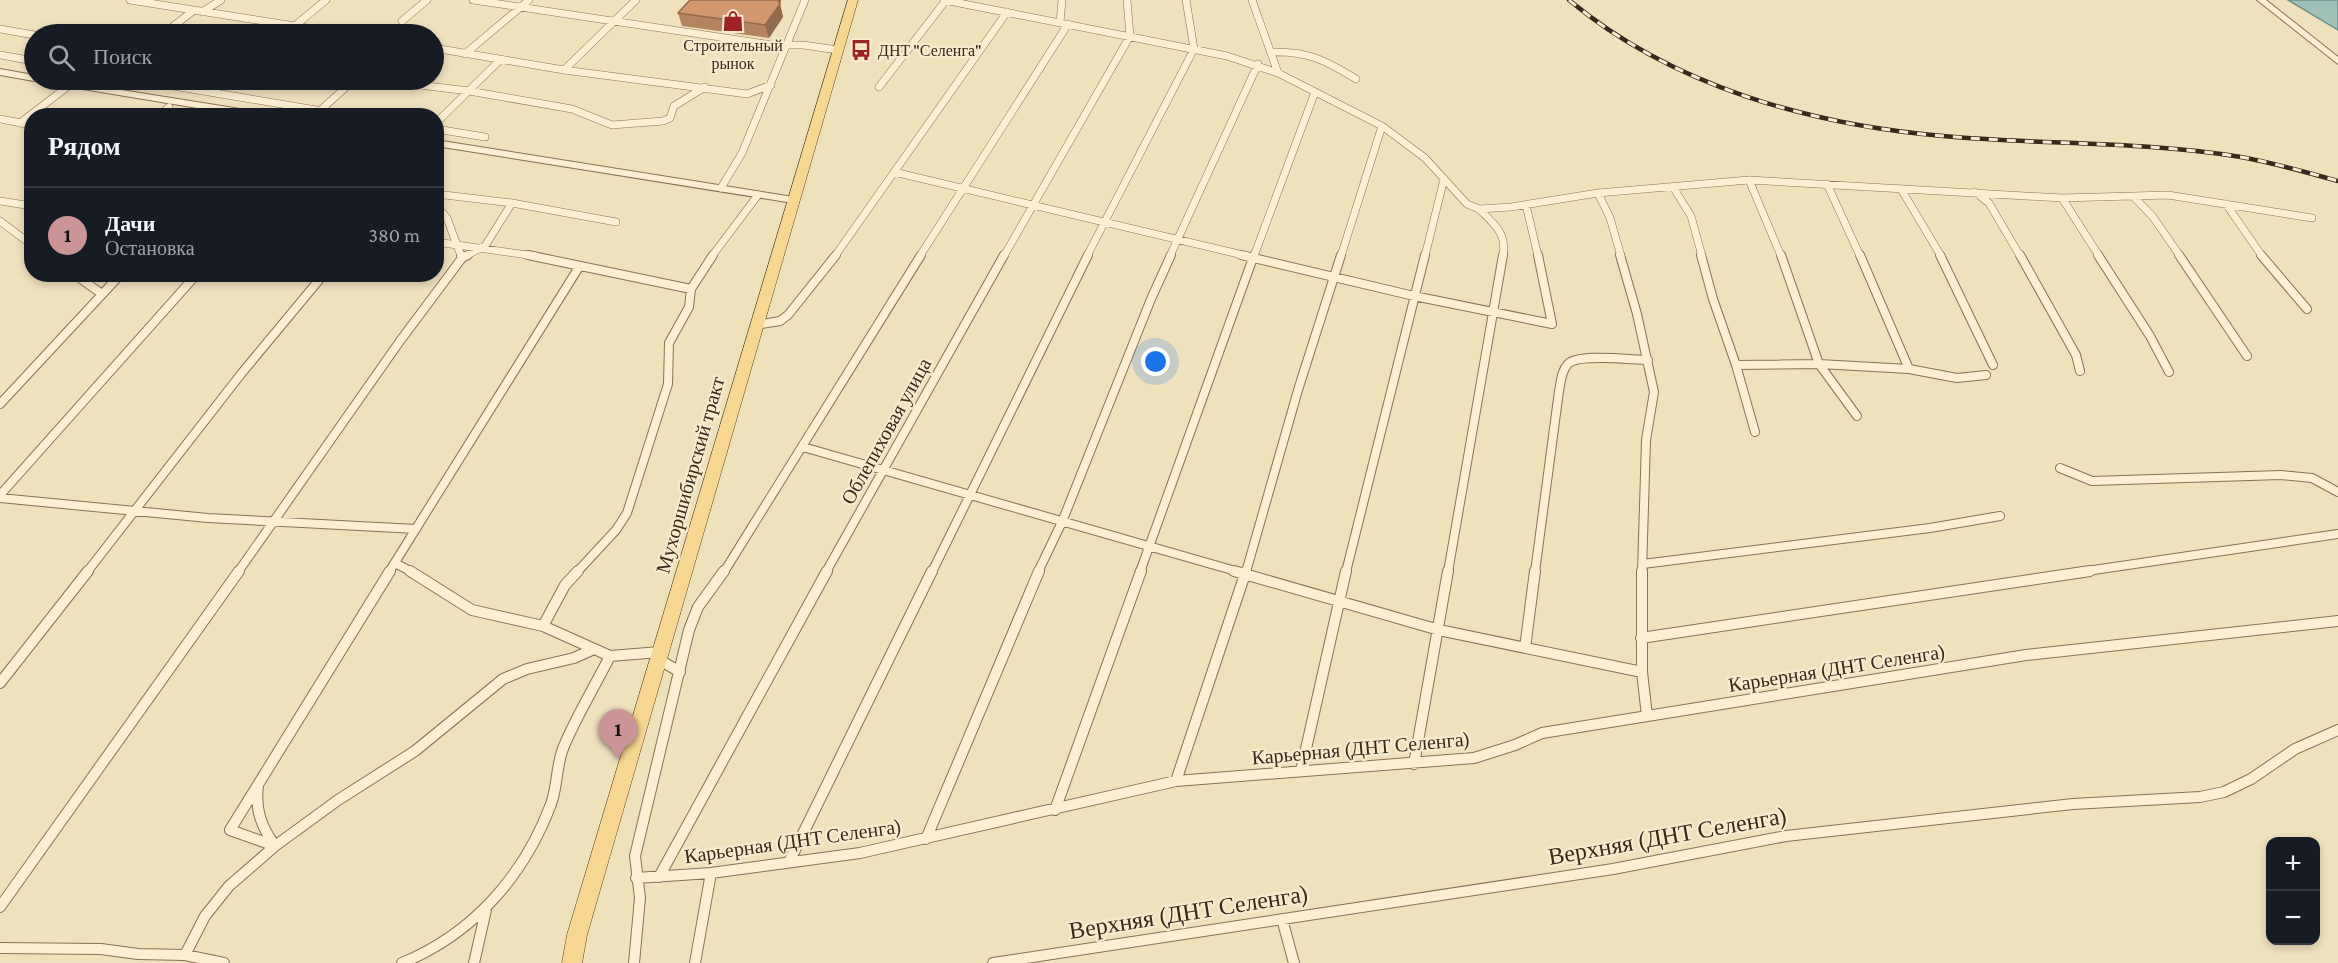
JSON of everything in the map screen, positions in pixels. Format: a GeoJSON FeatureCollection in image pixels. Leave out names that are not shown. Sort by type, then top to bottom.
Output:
{"type":"FeatureCollection","features":[{"type":"Feature","properties":{"kind":"main road","name":"Мухоршибирский тракт"},"geometry":{"type":"LineString","coordinates":[[572,963],[577,935],[853,0]]}},
{"type":"Feature","properties":{"kind":"street"},"geometry":{"type":"LineString","coordinates":[[130,0],[283,24]]}},
{"type":"Feature","properties":{"kind":"street"},"geometry":{"type":"LineString","coordinates":[[202,12],[221,0]]}},
{"type":"Feature","properties":{"kind":"street"},"geometry":{"type":"LineString","coordinates":[[298,24],[327,0]]}},
{"type":"Feature","properties":{"kind":"street"},"geometry":{"type":"LineString","coordinates":[[402,21],[427,0]]}},
{"type":"Feature","properties":{"kind":"street"},"geometry":{"type":"LineString","coordinates":[[473,0],[784,45],[838,50]]}},
{"type":"Feature","properties":{"kind":"street"},"geometry":{"type":"LineString","coordinates":[[465,54],[529,0]]}},
{"type":"Feature","properties":{"kind":"street"},"geometry":{"type":"LineString","coordinates":[[564,70],[636,0]]}},
{"type":"Feature","properties":{"kind":"street"},"geometry":{"type":"LineString","coordinates":[[721,188],[735,171],[771,85],[784,45],[805,0]]}},
{"type":"Feature","properties":{"kind":"street"},"geometry":{"type":"LineString","coordinates":[[879,87],[945,0],[1194,49],[1258,64],[1382,126],[1425,158],[1467,204],[1479,209],[1501,231],[1505,244],[1495,313],[1414,764]]}},
{"type":"Feature","properties":{"kind":"street"},"geometry":{"type":"LineString","coordinates":[[999,0],[1003,11]]}},
{"type":"Feature","properties":{"kind":"street"},"geometry":{"type":"LineString","coordinates":[[634,963],[640,898],[635,856],[689,630],[698,607],[717,583],[803,447],[1064,24],[1062,0]]}},
{"type":"Feature","properties":{"kind":"street"},"geometry":{"type":"LineString","coordinates":[[1127,0],[1130,36]]}},
{"type":"Feature","properties":{"kind":"street"},"geometry":{"type":"LineString","coordinates":[[789,862],[1104,222],[1194,49],[1186,0]]}},
{"type":"Feature","properties":{"kind":"street"},"geometry":{"type":"LineString","coordinates":[[1252,0],[1278,73]]}},
{"type":"Feature","properties":{"kind":"street"},"geometry":{"type":"LineString","coordinates":[[2261,0],[2338,61]]}},
{"type":"Feature","properties":{"kind":"street"},"geometry":{"type":"LineString","coordinates":[[176,24],[193,11]]}},
{"type":"Feature","properties":{"kind":"street"},"geometry":{"type":"LineString","coordinates":[[756,325],[780,321],[788,315],[822,274],[1003,11]]}},
{"type":"Feature","properties":{"kind":"street"},"geometry":{"type":"LineString","coordinates":[[0,28],[24,33]]}},
{"type":"Feature","properties":{"kind":"street","name":"Облепиховая улица"},"geometry":{"type":"LineString","coordinates":[[659,878],[1032,205],[1130,36]]}},
{"type":"Feature","properties":{"kind":"street"},"geometry":{"type":"LineString","coordinates":[[444,50],[564,70],[747,94],[771,85]]}},
{"type":"Feature","properties":{"kind":"street"},"geometry":{"type":"LineString","coordinates":[[1271,52],[1292,50],[1313,54],[1356,79]]}},
{"type":"Feature","properties":{"kind":"street"},"geometry":{"type":"LineString","coordinates":[[0,55],[24,60]]}},
{"type":"Feature","properties":{"kind":"street"},"geometry":{"type":"LineString","coordinates":[[444,115],[500,60]]}},
{"type":"Feature","properties":{"kind":"street"},"geometry":{"type":"LineString","coordinates":[[926,839],[1044,558],[1062,522],[1151,299],[1258,64]]}},
{"type":"Feature","properties":{"kind":"street"},"geometry":{"type":"LineString","coordinates":[[0,72],[24,76]]}},
{"type":"Feature","properties":{"kind":"street"},"geometry":{"type":"LineString","coordinates":[[444,88],[572,109],[612,125],[633,126],[653,124],[670,118],[674,106],[705,87]]}},
{"type":"Feature","properties":{"kind":"street"},"geometry":{"type":"LineString","coordinates":[[40,108],[63,90]]}},
{"type":"Feature","properties":{"kind":"street"},"geometry":{"type":"LineString","coordinates":[[108,90],[217,108]]}},
{"type":"Feature","properties":{"kind":"street"},"geometry":{"type":"LineString","coordinates":[[207,90],[294,108]]}},
{"type":"Feature","properties":{"kind":"street"},"geometry":{"type":"LineString","coordinates":[[323,108],[343,90]]}},
{"type":"Feature","properties":{"kind":"street"},"geometry":{"type":"LineString","coordinates":[[1055,810],[1315,92]]}},
{"type":"Feature","properties":{"kind":"street"},"geometry":{"type":"LineString","coordinates":[[0,119],[24,124]]}},
{"type":"Feature","properties":{"kind":"street"},"geometry":{"type":"LineString","coordinates":[[20,123],[24,120]]}},
{"type":"Feature","properties":{"kind":"street"},"geometry":{"type":"LineString","coordinates":[[1176,781],[1245,575],[1298,390],[1382,126]]}},
{"type":"Feature","properties":{"kind":"street"},"geometry":{"type":"LineString","coordinates":[[444,130],[485,136]]}},
{"type":"Feature","properties":{"kind":"street"},"geometry":{"type":"LineString","coordinates":[[444,144],[793,200]]}},
{"type":"Feature","properties":{"kind":"street"},"geometry":{"type":"LineString","coordinates":[[894,172],[1254,256],[1335,278],[1552,324],[1526,205]]}},
{"type":"Feature","properties":{"kind":"street"},"geometry":{"type":"LineString","coordinates":[[1301,771],[1339,600],[1444,179]]}},
{"type":"Feature","properties":{"kind":"street"},"geometry":{"type":"LineString","coordinates":[[1479,209],[1526,205],[1598,193],[1749,180],[2062,198],[2168,195],[2312,218]]}},
{"type":"Feature","properties":{"kind":"street"},"geometry":{"type":"LineString","coordinates":[[1749,180],[1785,265],[1819,364],[1857,416]]}},
{"type":"Feature","properties":{"kind":"street"},"geometry":{"type":"LineString","coordinates":[[1827,184],[1853,238],[1876,297],[1909,369]]}},
{"type":"Feature","properties":{"kind":"street"},"geometry":{"type":"LineString","coordinates":[[1673,187],[1691,216],[1713,299],[1736,365],[1755,432]]}},
{"type":"Feature","properties":{"kind":"street"},"geometry":{"type":"LineString","coordinates":[[1901,189],[1918,212],[1928,231],[1993,365]]}},
{"type":"Feature","properties":{"kind":"street"},"geometry":{"type":"LineString","coordinates":[[1975,192],[1989,203],[2028,269],[2076,354],[2080,371]]}},
{"type":"Feature","properties":{"kind":"street"},"geometry":{"type":"LineString","coordinates":[[1598,193],[1610,218],[1648,360],[1654,392],[1646,440],[1641,638],[1647,716]]}},
{"type":"Feature","properties":{"kind":"street"},"geometry":{"type":"LineString","coordinates":[[444,195],[512,203],[616,222]]}},
{"type":"Feature","properties":{"kind":"street"},"geometry":{"type":"LineString","coordinates":[[543,626],[565,585],[616,530],[627,513],[668,384],[669,343],[689,307],[691,289],[711,256],[758,195]]}},
{"type":"Feature","properties":{"kind":"street"},"geometry":{"type":"LineString","coordinates":[[2134,197],[2153,217],[2247,356]]}},
{"type":"Feature","properties":{"kind":"street"},"geometry":{"type":"LineString","coordinates":[[2062,198],[2150,336],[2169,372]]}},
{"type":"Feature","properties":{"kind":"street"},"geometry":{"type":"LineString","coordinates":[[0,201],[24,205]]}},
{"type":"Feature","properties":{"kind":"street"},"geometry":{"type":"LineString","coordinates":[[0,907],[400,341],[462,258],[485,246],[512,203]]}},
{"type":"Feature","properties":{"kind":"street"},"geometry":{"type":"LineString","coordinates":[[2226,204],[2260,253],[2307,309]]}},
{"type":"Feature","properties":{"kind":"street"},"geometry":{"type":"LineString","coordinates":[[444,214],[462,258]]}},
{"type":"Feature","properties":{"kind":"street"},"geometry":{"type":"LineString","coordinates":[[0,221],[24,240]]}},
{"type":"Feature","properties":{"kind":"street"},"geometry":{"type":"LineString","coordinates":[[444,242],[485,246],[691,289]]}},
{"type":"Feature","properties":{"kind":"street"},"geometry":{"type":"LineString","coordinates":[[275,846],[230,830],[579,267]]}},
{"type":"Feature","properties":{"kind":"street"},"geometry":{"type":"LineString","coordinates":[[85,282],[102,294]]}},
{"type":"Feature","properties":{"kind":"street"},"geometry":{"type":"LineString","coordinates":[[0,404],[113,282]]}},
{"type":"Feature","properties":{"kind":"street"},"geometry":{"type":"LineString","coordinates":[[0,497],[190,282]]}},
{"type":"Feature","properties":{"kind":"street"},"geometry":{"type":"LineString","coordinates":[[0,683],[265,343],[317,282]]}},
{"type":"Feature","properties":{"kind":"street"},"geometry":{"type":"LineString","coordinates":[[1526,648],[1559,391],[1565,367],[1572,360],[1648,360]]}},
{"type":"Feature","properties":{"kind":"street"},"geometry":{"type":"LineString","coordinates":[[1736,365],[1819,364],[1909,369],[1936,376],[1973,379],[1986,375]]}},
{"type":"Feature","properties":{"kind":"street"},"geometry":{"type":"LineString","coordinates":[[803,447],[1439,630],[1642,672]]}},
{"type":"Feature","properties":{"kind":"street"},"geometry":{"type":"LineString","coordinates":[[2060,468],[2092,481],[2281,475],[2312,478],[2338,492]]}},
{"type":"Feature","properties":{"kind":"street"},"geometry":{"type":"LineString","coordinates":[[0,497],[131,513],[273,523],[416,529]]}},
{"type":"Feature","properties":{"kind":"street"},"geometry":{"type":"LineString","coordinates":[[1643,564],[1930,528],[2000,516]]}},
{"type":"Feature","properties":{"kind":"street"},"geometry":{"type":"LineString","coordinates":[[1641,638],[2338,534]]}},
{"type":"Feature","properties":{"kind":"street"},"geometry":{"type":"LineString","coordinates":[[395,563],[411,570],[472,610],[543,626],[610,656],[659,655],[680,672]]}},
{"type":"Feature","properties":{"kind":"street","name":"Карьерная (ДНТ Селенга)"},"geometry":{"type":"LineString","coordinates":[[636,878],[711,873],[860,853],[1176,781],[1474,758],[1515,745],[1542,733],[1647,716],[2026,656],[2338,621]]}},
{"type":"Feature","properties":{"kind":"street"},"geometry":{"type":"LineString","coordinates":[[185,955],[205,916],[229,886],[275,846],[338,800],[415,752],[503,679],[527,669],[574,658],[594,649]]}},
{"type":"Feature","properties":{"kind":"street"},"geometry":{"type":"LineString","coordinates":[[402,963],[421,957],[453,938],[486,910],[526,852],[551,803],[563,748],[610,656]]}},
{"type":"Feature","properties":{"kind":"street","name":"Верхняя (ДНТ Селенга)"},"geometry":{"type":"LineString","coordinates":[[993,963],[1613,869],[1786,836],[2073,804],[2200,797],[2233,788],[2251,779],[2295,749],[2338,730]]}},
{"type":"Feature","properties":{"kind":"street"},"geometry":{"type":"LineString","coordinates":[[259,781],[255,805],[261,826],[275,846]]}},
{"type":"Feature","properties":{"kind":"street"},"geometry":{"type":"LineString","coordinates":[[695,963],[711,873]]}},
{"type":"Feature","properties":{"kind":"street"},"geometry":{"type":"LineString","coordinates":[[474,963],[486,910]]}},
{"type":"Feature","properties":{"kind":"street"},"geometry":{"type":"LineString","coordinates":[[1282,919],[1294,963]]}},
{"type":"Feature","properties":{"kind":"street"},"geometry":{"type":"LineString","coordinates":[[0,948],[101,949],[138,954],[185,955],[224,963]]}},
{"type":"Feature","properties":{"kind":"water"},"geometry":{"type":"Polygon","coordinates":[[[2288,0],[2338,0],[2338,30],[2288,0]]]}},
{"type":"Feature","properties":{"kind":"building"},"geometry":{"type":"Polygon","coordinates":[[[690,0],[778,0],[780,4],[765,25],[678,13],[690,0]]]}},
{"type":"Feature","properties":{"kind":"railway"},"geometry":{"type":"LineString","coordinates":[[1569,0],[1609,30],[1652,56],[1698,78],[1794,111],[1893,131],[2204,152],[2266,162],[2338,181]]}},
{"type":"Feature","properties":{"kind":"place","name":"Строительный рынок"},"geometry":{"type":"Point","coordinates":[733,21]}},
{"type":"Feature","properties":{"kind":"place","name":"ДНТ \"Селенга\""},"geometry":{"type":"Point","coordinates":[861,50]}},
{"type":"Feature","properties":{"kind":"place","name":"Дачи"},"geometry":{"type":"Point","coordinates":[618,759]}}]}
